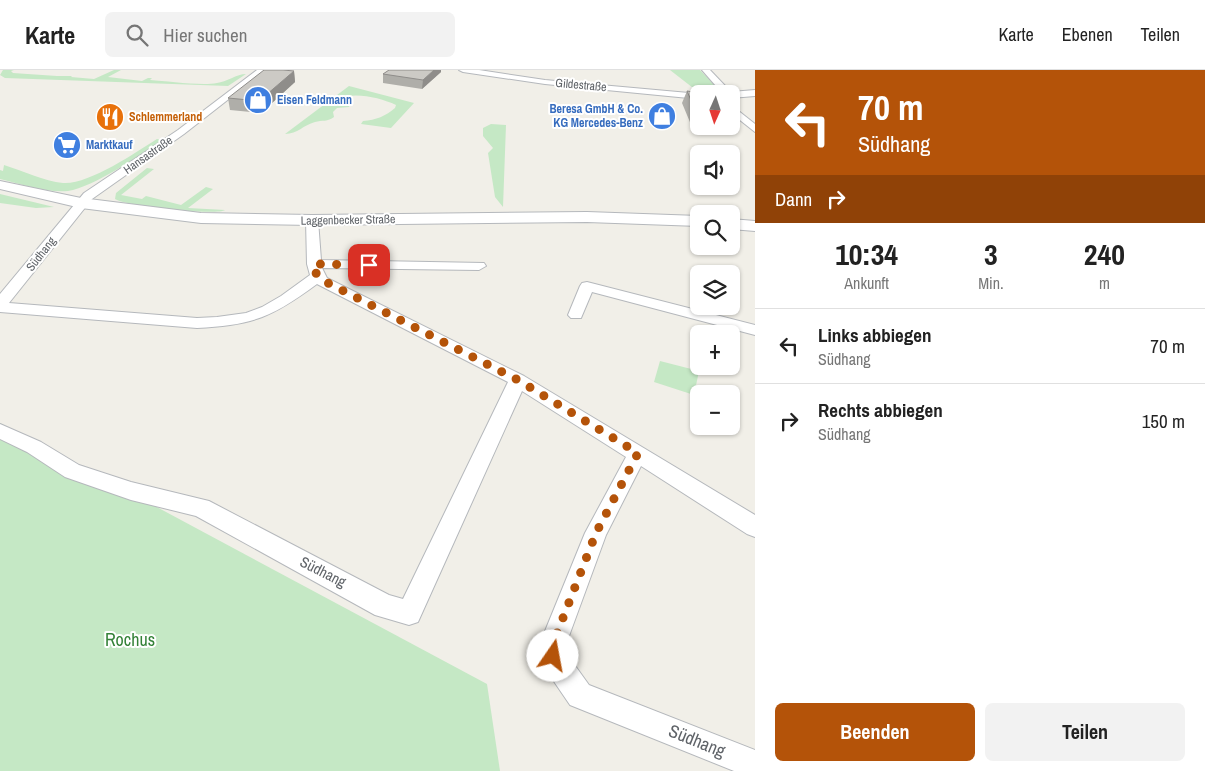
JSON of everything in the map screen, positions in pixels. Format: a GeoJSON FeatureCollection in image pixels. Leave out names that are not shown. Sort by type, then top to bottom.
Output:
{"type":"FeatureCollection","features":[{"type":"Feature","properties":{"kind":"street","name":"Hansastraße"},"geometry":{"type":"LineString","coordinates":[[81,203],[88,196],[181,132],[262,70]]}},
{"type":"Feature","properties":{"kind":"street","name":"Gildestraße"},"geometry":{"type":"LineString","coordinates":[[463,70],[545,82],[690,95]]}},
{"type":"Feature","properties":{"kind":"street"},"geometry":{"type":"LineString","coordinates":[[706,70],[721,85]]}},
{"type":"Feature","properties":{"kind":"street"},"geometry":{"type":"LineString","coordinates":[[740,94],[755,94]]}},
{"type":"Feature","properties":{"kind":"street"},"geometry":{"type":"LineString","coordinates":[[740,116],[755,129]]}},
{"type":"Feature","properties":{"kind":"street","name":"Laggenbecker Straße"},"geometry":{"type":"LineString","coordinates":[[0,185],[81,203],[201,218],[312,220],[558,217],[690,222]]}},
{"type":"Feature","properties":{"kind":"street","name":"Südhang"},"geometry":{"type":"LineString","coordinates":[[0,306],[81,203]]}},
{"type":"Feature","properties":{"kind":"street"},"geometry":{"type":"LineString","coordinates":[[312,220],[315,270]]}},
{"type":"Feature","properties":{"kind":"street"},"geometry":{"type":"LineString","coordinates":[[740,225],[755,226]]}},
{"type":"Feature","properties":{"kind":"street"},"geometry":{"type":"LineString","coordinates":[[315,270],[479,266]]}},
{"type":"Feature","properties":{"kind":"street","name":"Südhang"},"geometry":{"type":"LineString","coordinates":[[0,306],[197,323],[223,322],[252,317],[275,308],[315,270]]}},
{"type":"Feature","properties":{"kind":"street"},"geometry":{"type":"LineString","coordinates":[[315,270],[518,380],[638,453],[755,528]]}},
{"type":"Feature","properties":{"kind":"street"},"geometry":{"type":"LineString","coordinates":[[576,315],[587,286],[755,330]]}},
{"type":"Feature","properties":{"kind":"street","name":"Südhang"},"geometry":{"type":"LineString","coordinates":[[0,431],[34,447],[72,471],[131,491],[201,508],[384,606],[409,613],[518,380]]}},
{"type":"Feature","properties":{"kind":"street","name":"Südhang"},"geometry":{"type":"LineString","coordinates":[[638,453],[596,533],[556,636],[553,656],[580,694],[755,765]]}},
{"type":"Feature","properties":{"kind":"green space"},"geometry":{"type":"Polygon","coordinates":[[[3,70],[14,70],[11,71],[13,73],[94,79],[114,70],[121,70],[108,77],[142,81],[152,78],[150,80],[202,84],[220,82],[246,74],[228,86],[5,78],[0,75],[3,70]]]}},
{"type":"Feature","properties":{"kind":"green space"},"geometry":{"type":"Polygon","coordinates":[[[670,70],[700,70],[714,85],[690,86],[670,70]]]}},
{"type":"Feature","properties":{"kind":"green space"},"geometry":{"type":"Polygon","coordinates":[[[349,86],[414,103],[391,128],[361,124],[363,121],[376,119],[384,115],[395,108],[396,105],[369,97],[347,96],[341,98],[350,103],[349,107],[337,108],[333,112],[334,117],[332,119],[311,123],[293,133],[285,134],[349,86]]]}},
{"type":"Feature","properties":{"kind":"green space"},"geometry":{"type":"Polygon","coordinates":[[[491,124],[506,125],[503,207],[495,197],[488,153],[493,148],[483,136],[483,128],[491,124]]]}},
{"type":"Feature","properties":{"kind":"green space"},"geometry":{"type":"Polygon","coordinates":[[[157,139],[162,140],[116,170],[91,183],[68,191],[25,186],[0,179],[0,170],[3,171],[4,165],[48,180],[63,183],[85,179],[111,167],[157,139]]]}},
{"type":"Feature","properties":{"kind":"green space"},"geometry":{"type":"Polygon","coordinates":[[[147,168],[154,169],[121,195],[142,199],[146,196],[181,205],[206,187],[213,189],[188,208],[225,210],[205,212],[170,209],[135,205],[115,199],[116,193],[147,168]]]}},
{"type":"Feature","properties":{"kind":"green space"},"geometry":{"type":"Polygon","coordinates":[[[0,194],[54,207],[36,208],[0,203],[0,194]]]}},
{"type":"Feature","properties":{"kind":"green space"},"geometry":{"type":"Polygon","coordinates":[[[660,361],[690,369],[690,375],[698,375],[696,385],[690,385],[690,394],[654,382],[660,361]]]}},
{"type":"Feature","properties":{"kind":"green space","name":"Rochus"},"geometry":{"type":"Polygon","coordinates":[[[0,423],[487,684],[500,771],[0,771],[0,423]]]}},
{"type":"Feature","properties":{"kind":"building"},"geometry":{"type":"Polygon","coordinates":[[[264,70],[294,71],[259,101],[228,98],[264,70]]]}},
{"type":"Feature","properties":{"kind":"building"},"geometry":{"type":"Polygon","coordinates":[[[389,70],[434,70],[423,80],[383,74],[389,70]]]}},
{"type":"Feature","properties":{"kind":"place","name":"Eisen Feldmann"},"geometry":{"type":"Point","coordinates":[258,100]}},
{"type":"Feature","properties":{"kind":"place","name":"Beresa GmbH & Co. KG Mercedes-Benz"},"geometry":{"type":"Point","coordinates":[662,116]}},
{"type":"Feature","properties":{"kind":"place","name":"Schlemmerland"},"geometry":{"type":"Point","coordinates":[110,117]}},
{"type":"Feature","properties":{"kind":"place","name":"Marktkauf"},"geometry":{"type":"Point","coordinates":[67,145]}},
{"type":"Feature","properties":{"kind":"route"},"geometry":{"type":"LineString","coordinates":[[369,265],[314,264],[317,276],[322,280],[518,380],[638,453],[596,533],[556,636],[553,656]]}}]}
